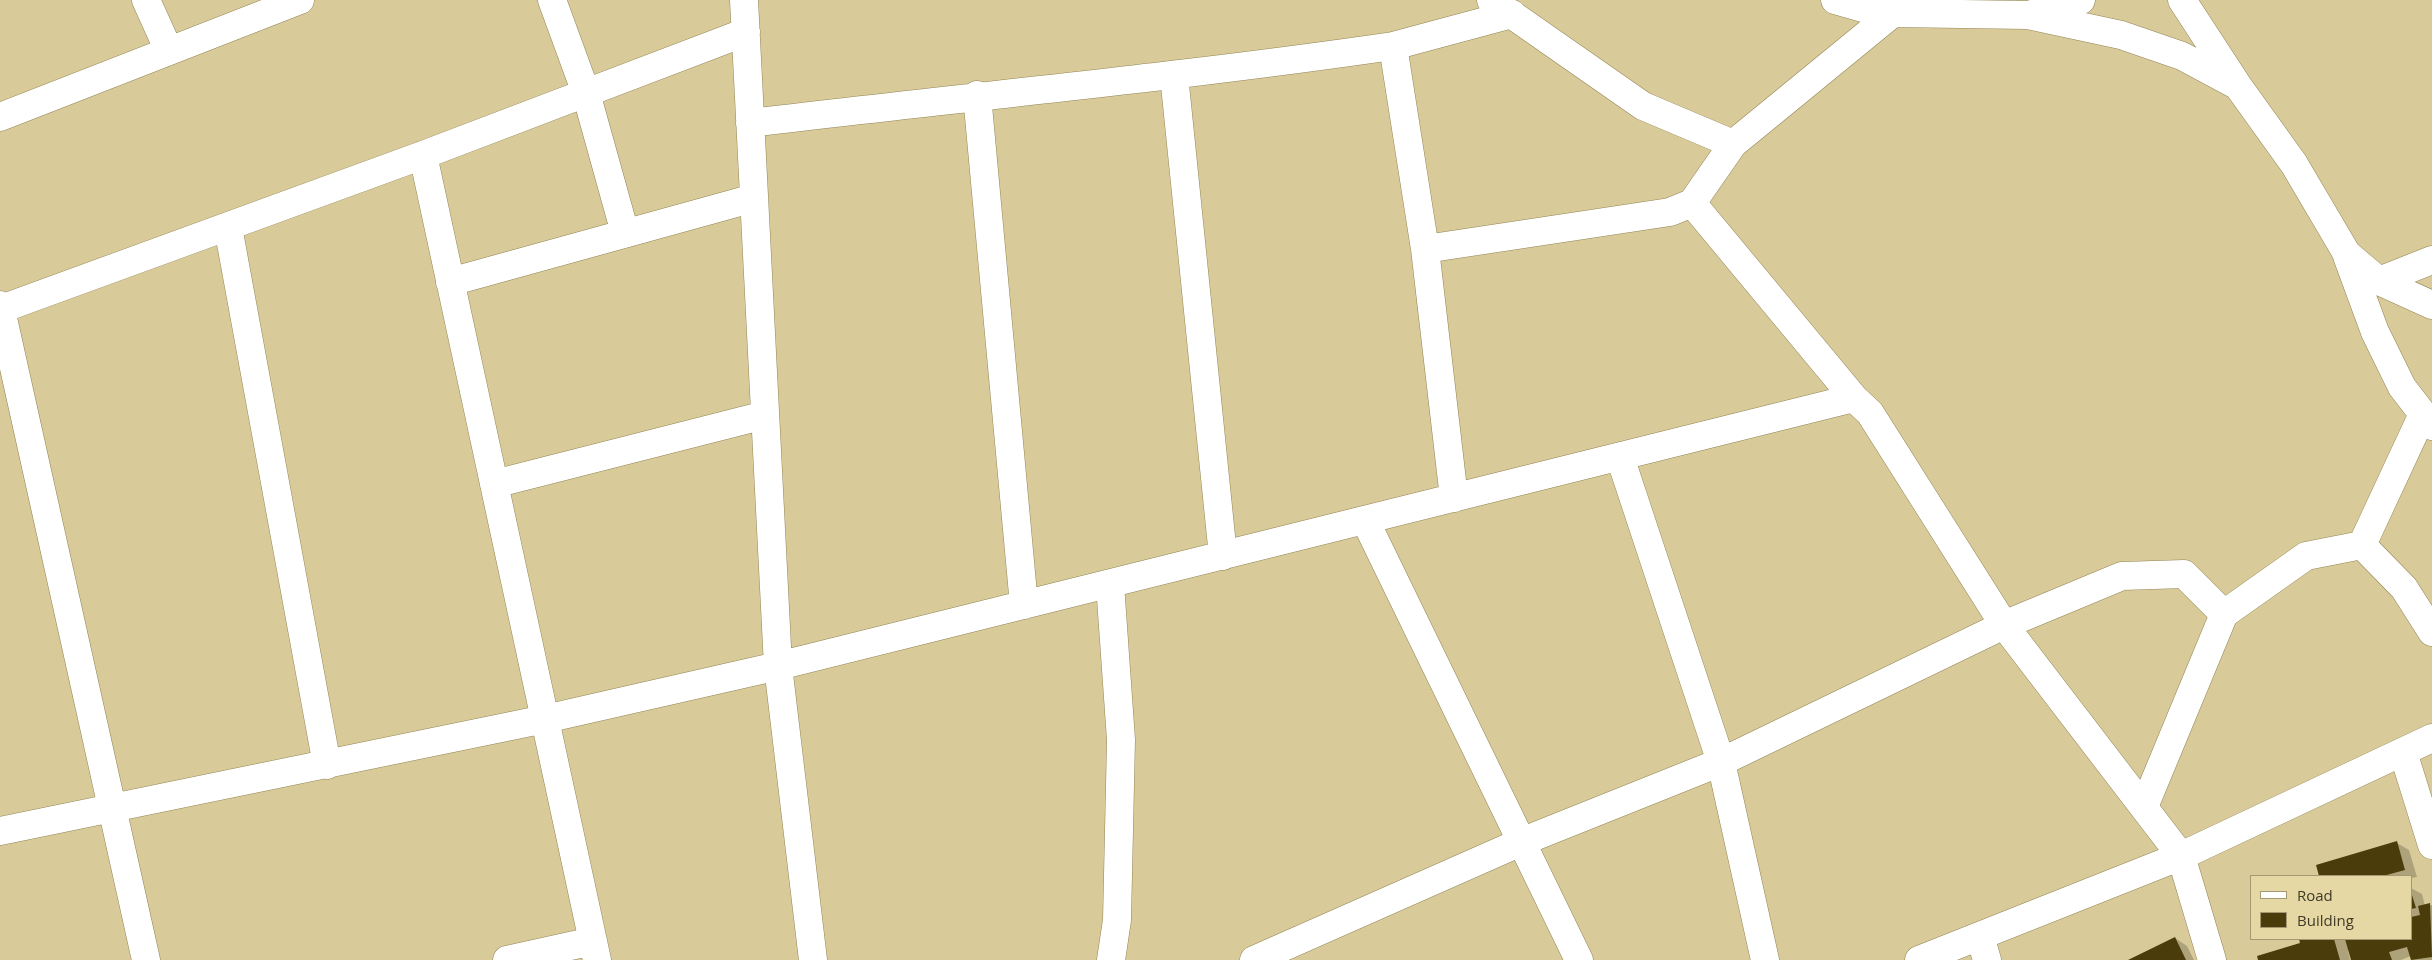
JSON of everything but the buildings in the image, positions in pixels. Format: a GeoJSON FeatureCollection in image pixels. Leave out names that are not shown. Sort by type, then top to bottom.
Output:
{"type":"FeatureCollection","features":[{"type":"Feature","properties":{"kind":"street"},"geometry":{"type":"LineString","coordinates":[[146,0],[169,51]]}},
{"type":"Feature","properties":{"kind":"street"},"geometry":{"type":"LineString","coordinates":[[0,117],[300,0]]}},
{"type":"Feature","properties":{"kind":"street"},"geometry":{"type":"LineString","coordinates":[[552,0],[586,94],[625,233]]}},
{"type":"Feature","properties":{"kind":"street"},"geometry":{"type":"LineString","coordinates":[[744,0],[778,666],[813,960]]}},
{"type":"Feature","properties":{"kind":"street"},"geometry":{"type":"LineString","coordinates":[[1835,0],[1863,8],[1893,13],[1972,8],[2028,16],[2121,35],[2182,56],[2238,86]]}},
{"type":"Feature","properties":{"kind":"street"},"geometry":{"type":"LineString","coordinates":[[2028,16],[2081,0]]}},
{"type":"Feature","properties":{"kind":"street"},"geometry":{"type":"LineString","coordinates":[[2182,0],[2238,86],[2294,164],[2347,254],[2374,332],[2402,387],[2427,420],[2362,546]]}},
{"type":"Feature","properties":{"kind":"street"},"geometry":{"type":"LineString","coordinates":[[750,123],[977,95],[1246,68],[1393,46],[1502,7],[1643,106],[1733,144]]}},
{"type":"Feature","properties":{"kind":"street"},"geometry":{"type":"LineString","coordinates":[[1425,249],[1670,212],[1692,203],[1733,144],[1893,13]]}},
{"type":"Feature","properties":{"kind":"street"},"geometry":{"type":"LineString","coordinates":[[146,960],[0,307],[228,227],[586,94],[746,32]]}},
{"type":"Feature","properties":{"kind":"street"},"geometry":{"type":"LineString","coordinates":[[1393,46],[1425,249],[1454,498]]}},
{"type":"Feature","properties":{"kind":"street"},"geometry":{"type":"LineString","coordinates":[[1174,75],[1223,556]]}},
{"type":"Feature","properties":{"kind":"street"},"geometry":{"type":"LineString","coordinates":[[977,95],[1024,605]]}},
{"type":"Feature","properties":{"kind":"street"},"geometry":{"type":"LineString","coordinates":[[423,155],[595,951],[507,960]]}},
{"type":"Feature","properties":{"kind":"street"},"geometry":{"type":"LineString","coordinates":[[450,282],[754,198]]}},
{"type":"Feature","properties":{"kind":"street"},"geometry":{"type":"LineString","coordinates":[[1692,203],[1854,398],[1870,413],[2004,625],[2181,856],[2212,960]]}},
{"type":"Feature","properties":{"kind":"street"},"geometry":{"type":"LineString","coordinates":[[228,227],[327,764]]}},
{"type":"Feature","properties":{"kind":"street"},"geometry":{"type":"LineString","coordinates":[[2347,254],[2379,281],[2432,305]]}},
{"type":"Feature","properties":{"kind":"street"},"geometry":{"type":"LineString","coordinates":[[2379,281],[2432,260]]}},
{"type":"Feature","properties":{"kind":"street"},"geometry":{"type":"LineString","coordinates":[[0,831],[545,719],[778,666],[1854,398]]}},
{"type":"Feature","properties":{"kind":"street"},"geometry":{"type":"LineString","coordinates":[[494,484],[765,415]]}},
{"type":"Feature","properties":{"kind":"street"},"geometry":{"type":"LineString","coordinates":[[1620,456],[1721,762],[1765,960]]}},
{"type":"Feature","properties":{"kind":"street"},"geometry":{"type":"LineString","coordinates":[[1365,520],[1579,960]]}},
{"type":"Feature","properties":{"kind":"street"},"geometry":{"type":"LineString","coordinates":[[2144,808],[2224,614],[2306,556],[2362,546]]}},
{"type":"Feature","properties":{"kind":"street"},"geometry":{"type":"LineString","coordinates":[[2362,546],[2404,588],[2432,632]]}},
{"type":"Feature","properties":{"kind":"street"},"geometry":{"type":"LineString","coordinates":[[1254,960],[1521,842],[1721,762],[2004,625],[2122,576],[2184,574],[2224,614]]}},
{"type":"Feature","properties":{"kind":"street"},"geometry":{"type":"LineString","coordinates":[[1110,584],[1122,740],[1117,920],[1111,960]]}},
{"type":"Feature","properties":{"kind":"street"},"geometry":{"type":"LineString","coordinates":[[1919,960],[1984,948],[2432,738]]}},
{"type":"Feature","properties":{"kind":"street"},"geometry":{"type":"LineString","coordinates":[[2403,752],[2432,845]]}}]}
